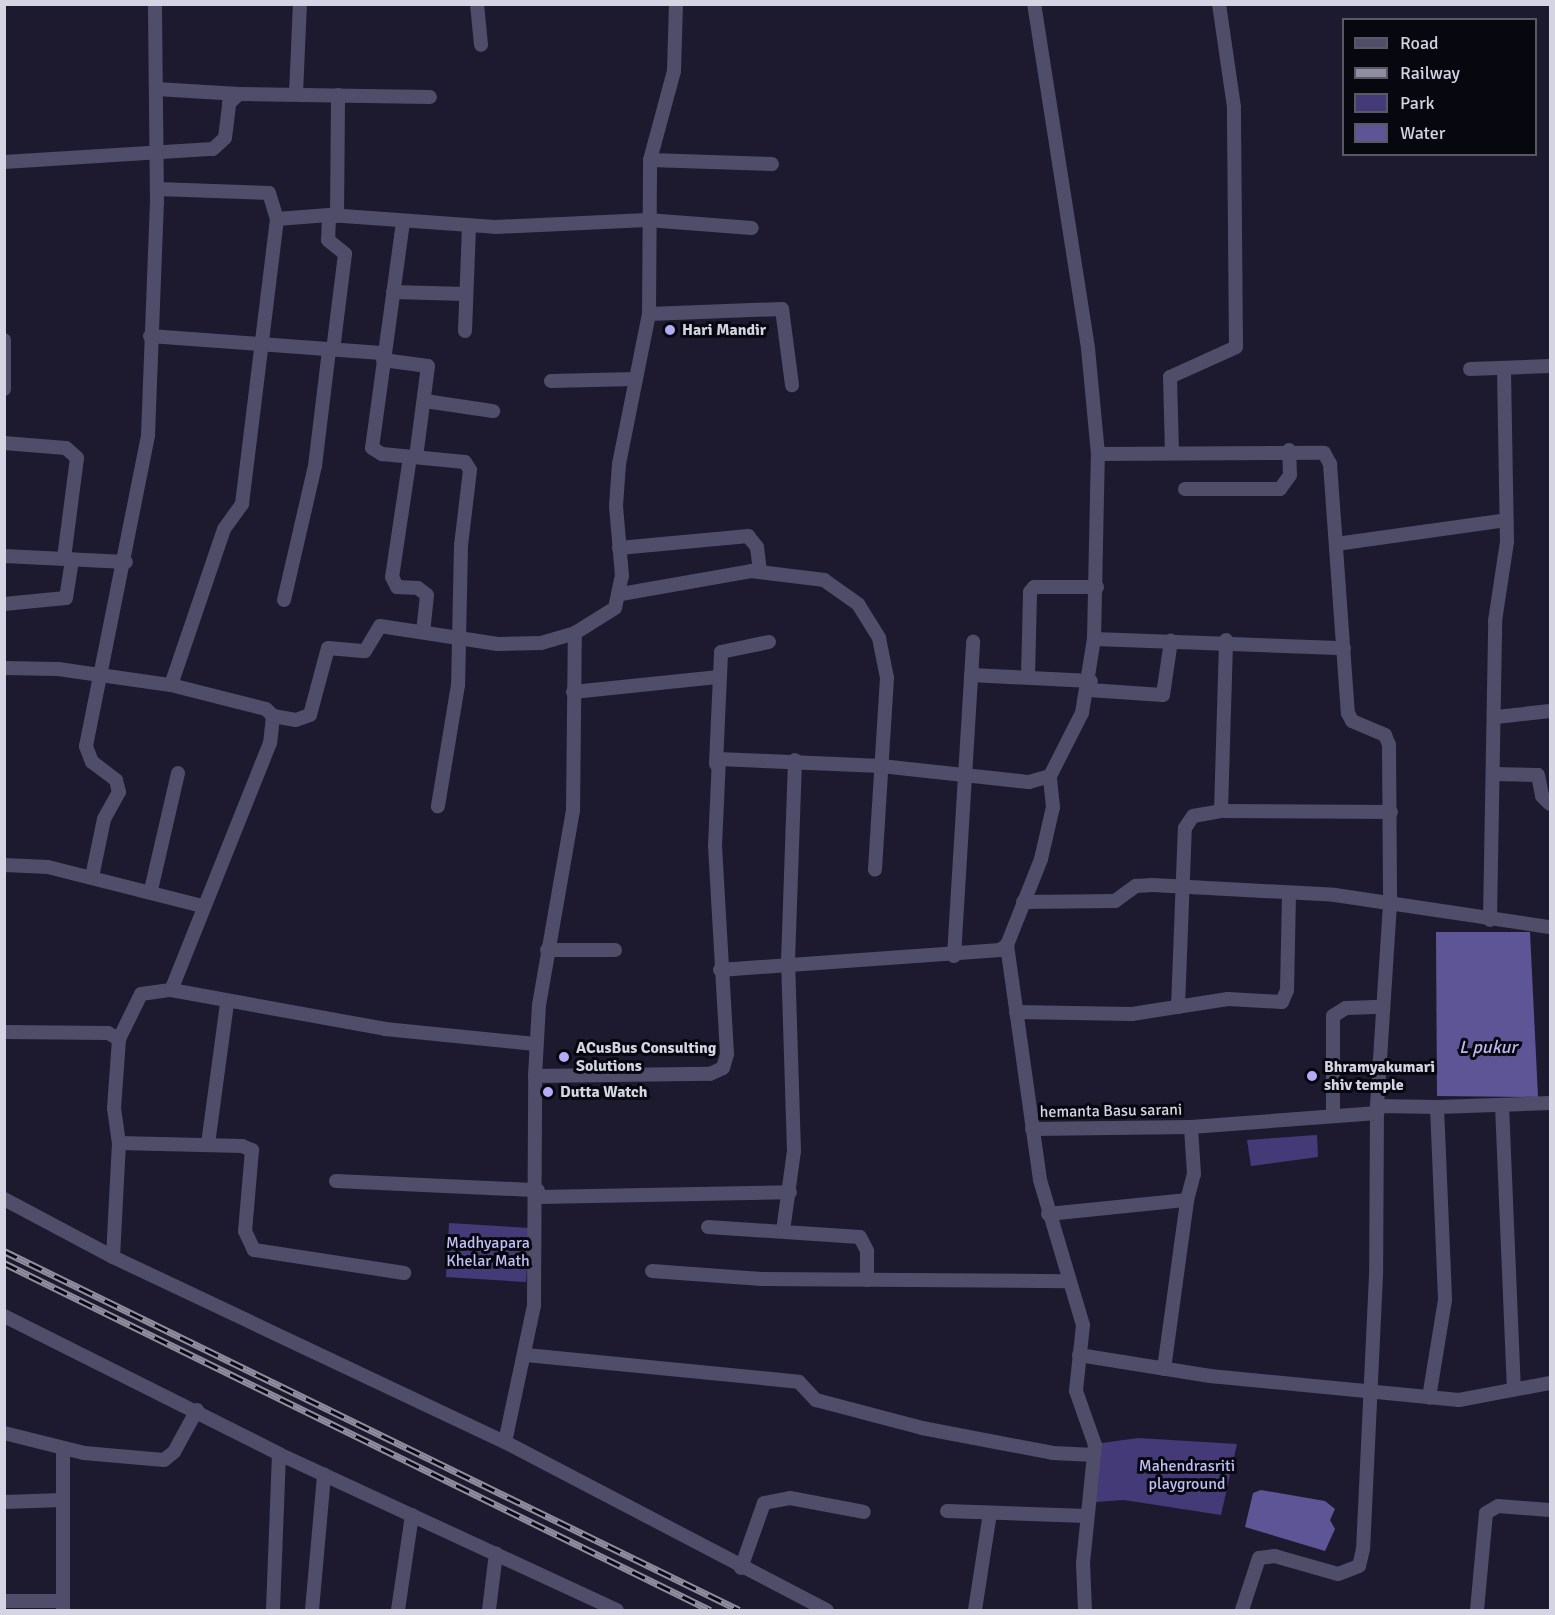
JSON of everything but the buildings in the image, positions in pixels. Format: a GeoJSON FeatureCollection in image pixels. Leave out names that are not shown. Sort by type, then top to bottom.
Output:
{"type":"FeatureCollection","features":[{"type":"Feature","properties":{"kind":"street"},"geometry":{"type":"LineString","coordinates":[[92,877],[104,819],[119,792],[116,780],[92,762],[86,746],[99,675],[126,562],[148,435],[158,150],[155,4]]}},
{"type":"Feature","properties":{"kind":"street"},"geometry":{"type":"LineString","coordinates":[[296,94],[300,4]]}},
{"type":"Feature","properties":{"kind":"street"},"geometry":{"type":"LineString","coordinates":[[477,4],[481,45]]}},
{"type":"Feature","properties":{"kind":"street"},"geometry":{"type":"LineString","coordinates":[[4,668],[99,675],[171,685],[266,709],[273,716],[296,720],[310,715],[328,648],[365,651],[380,626],[519,644],[575,633],[615,608],[621,594],[619,464],[649,314],[647,220],[650,160],[674,71],[676,4]]}},
{"type":"Feature","properties":{"kind":"street"},"geometry":{"type":"LineString","coordinates":[[1034,4],[1088,348],[1098,454],[1096,587],[1090,685],[1050,776],[1049,829],[1007,945],[1032,1129],[1048,1214],[1067,1281],[1083,1325],[1077,1403],[1092,1435],[1094,1455],[1087,1516],[1085,1611]]}},
{"type":"Feature","properties":{"kind":"street"},"geometry":{"type":"LineString","coordinates":[[1172,453],[1170,377],[1236,347],[1234,107],[1219,4]]}},
{"type":"Feature","properties":{"kind":"street"},"geometry":{"type":"LineString","coordinates":[[156,89],[239,94],[430,97]]}},
{"type":"Feature","properties":{"kind":"street"},"geometry":{"type":"LineString","coordinates":[[4,162],[158,150],[205,151],[221,145],[229,103],[239,94]]}},
{"type":"Feature","properties":{"kind":"street"},"geometry":{"type":"LineString","coordinates":[[284,600],[312,487],[345,254],[328,240],[333,215],[338,95]]}},
{"type":"Feature","properties":{"kind":"street"},"geometry":{"type":"LineString","coordinates":[[650,160],[772,164]]}},
{"type":"Feature","properties":{"kind":"street"},"geometry":{"type":"LineString","coordinates":[[157,189],[269,193],[277,219],[242,504],[225,529],[171,685]]}},
{"type":"Feature","properties":{"kind":"street"},"geometry":{"type":"LineString","coordinates":[[277,219],[333,215],[469,226],[647,220],[752,228]]}},
{"type":"Feature","properties":{"kind":"street"},"geometry":{"type":"LineString","coordinates":[[403,222],[372,448],[413,457],[465,462],[470,470],[461,545],[459,636],[453,727],[438,806]]}},
{"type":"Feature","properties":{"kind":"street"},"geometry":{"type":"LineString","coordinates":[[465,331],[469,226]]}},
{"type":"Feature","properties":{"kind":"street"},"geometry":{"type":"LineString","coordinates":[[393,292],[466,294]]}},
{"type":"Feature","properties":{"kind":"street"},"geometry":{"type":"LineString","coordinates":[[649,314],[782,309],[792,385]]}},
{"type":"Feature","properties":{"kind":"street"},"geometry":{"type":"LineString","coordinates":[[150,336],[261,348],[331,350],[383,356],[428,366],[425,401],[392,577],[397,587],[418,588],[427,595],[423,632]]}},
{"type":"Feature","properties":{"kind":"street"},"geometry":{"type":"LineString","coordinates":[[4,389],[6,347]]}},
{"type":"Feature","properties":{"kind":"street"},"geometry":{"type":"LineString","coordinates":[[1470,369],[1551,366]]}},
{"type":"Feature","properties":{"kind":"street"},"geometry":{"type":"LineString","coordinates":[[1490,920],[1496,717],[1495,621],[1506,520],[1504,369]]}},
{"type":"Feature","properties":{"kind":"street"},"geometry":{"type":"LineString","coordinates":[[551,381],[636,379]]}},
{"type":"Feature","properties":{"kind":"street"},"geometry":{"type":"LineString","coordinates":[[425,401],[493,411]]}},
{"type":"Feature","properties":{"kind":"street"},"geometry":{"type":"LineString","coordinates":[[4,443],[66,448],[77,458],[66,598],[4,604]]}},
{"type":"Feature","properties":{"kind":"street"},"geometry":{"type":"LineString","coordinates":[[1098,454],[1289,450],[1316,451],[1328,458],[1348,713],[1352,721],[1385,735],[1389,745],[1390,904],[1377,1110],[1370,1391],[1359,1566],[1338,1574],[1267,1555],[1256,1564],[1242,1611]]}},
{"type":"Feature","properties":{"kind":"street"},"geometry":{"type":"LineString","coordinates":[[1185,489],[1280,489],[1289,482],[1289,450]]}},
{"type":"Feature","properties":{"kind":"street"},"geometry":{"type":"LineString","coordinates":[[1336,544],[1506,520]]}},
{"type":"Feature","properties":{"kind":"street"},"geometry":{"type":"LineString","coordinates":[[619,548],[748,536],[757,547],[760,572]]}},
{"type":"Feature","properties":{"kind":"street"},"geometry":{"type":"LineString","coordinates":[[4,555],[126,562]]}},
{"type":"Feature","properties":{"kind":"street"},"geometry":{"type":"LineString","coordinates":[[621,594],[760,572],[824,580],[843,590],[870,620],[887,678],[875,870]]}},
{"type":"Feature","properties":{"kind":"street"},"geometry":{"type":"LineString","coordinates":[[1028,676],[1030,592],[1034,587],[1096,587]]}},
{"type":"Feature","properties":{"kind":"street"},"geometry":{"type":"LineString","coordinates":[[505,1442],[526,1355],[534,1305],[538,1194],[535,1044],[547,950],[573,811],[575,633]]}},
{"type":"Feature","properties":{"kind":"street"},"geometry":{"type":"LineString","coordinates":[[1094,639],[1226,640],[1344,648]]}},
{"type":"Feature","properties":{"kind":"street"},"geometry":{"type":"LineString","coordinates":[[970,675],[1028,676],[1163,695],[1171,640]]}},
{"type":"Feature","properties":{"kind":"street"},"geometry":{"type":"LineString","coordinates":[[1221,811],[1226,640]]}},
{"type":"Feature","properties":{"kind":"street"},"geometry":{"type":"LineString","coordinates":[[535,1076],[676,1077],[723,1068],[728,1054],[720,970],[716,764],[718,677],[721,652],[727,648],[769,642]]}},
{"type":"Feature","properties":{"kind":"street"},"geometry":{"type":"LineString","coordinates":[[954,956],[973,642]]}},
{"type":"Feature","properties":{"kind":"street"},"geometry":{"type":"LineString","coordinates":[[573,692],[718,677]]}},
{"type":"Feature","properties":{"kind":"street"},"geometry":{"type":"LineString","coordinates":[[1496,717],[1551,711]]}},
{"type":"Feature","properties":{"kind":"street"},"geometry":{"type":"LineString","coordinates":[[171,990],[202,906],[270,743],[273,716]]}},
{"type":"Feature","properties":{"kind":"street"},"geometry":{"type":"LineString","coordinates":[[716,764],[725,756],[881,766],[965,777],[1029,782],[1050,776]]}},
{"type":"Feature","properties":{"kind":"street"},"geometry":{"type":"LineString","coordinates":[[783,1231],[790,1191],[788,961],[795,760]]}},
{"type":"Feature","properties":{"kind":"street"},"geometry":{"type":"LineString","coordinates":[[151,890],[178,773]]}},
{"type":"Feature","properties":{"kind":"street"},"geometry":{"type":"LineString","coordinates":[[1495,774],[1538,775],[1542,796],[1551,804]]}},
{"type":"Feature","properties":{"kind":"street"},"geometry":{"type":"LineString","coordinates":[[1178,1007],[1180,886],[1188,820],[1221,811],[1390,812]]}},
{"type":"Feature","properties":{"kind":"street"},"geometry":{"type":"LineString","coordinates":[[4,865],[92,877],[151,890],[202,906]]}},
{"type":"Feature","properties":{"kind":"street"},"geometry":{"type":"LineString","coordinates":[[1023,902],[1115,900],[1144,885],[1180,886],[1373,900],[1490,920],[1551,927]]}},
{"type":"Feature","properties":{"kind":"street"},"geometry":{"type":"LineString","coordinates":[[1016,1012],[1132,1014],[1228,999],[1282,1002],[1287,990],[1289,893]]}},
{"type":"Feature","properties":{"kind":"street"},"geometry":{"type":"LineString","coordinates":[[720,970],[788,961],[987,955],[1007,945]]}},
{"type":"Feature","properties":{"kind":"street"},"geometry":{"type":"LineString","coordinates":[[547,950],[615,950]]}},
{"type":"Feature","properties":{"kind":"street"},"geometry":{"type":"LineString","coordinates":[[113,1257],[119,1143],[114,1107],[119,1039],[141,994],[171,990],[413,1034],[535,1044]]}},
{"type":"Feature","properties":{"kind":"street"},"geometry":{"type":"LineString","coordinates":[[208,1144],[227,1002]]}},
{"type":"Feature","properties":{"kind":"street"},"geometry":{"type":"LineString","coordinates":[[1333,1115],[1333,1016],[1346,1008],[1382,1007]]}},
{"type":"Feature","properties":{"kind":"street"},"geometry":{"type":"LineString","coordinates":[[4,1032],[108,1033],[119,1039]]}},
{"type":"Feature","properties":{"kind":"street","name":"hemanta Basu sarani"},"geometry":{"type":"LineString","coordinates":[[1032,1129],[1191,1127],[1377,1110],[1551,1103]]}},
{"type":"Feature","properties":{"kind":"street"},"geometry":{"type":"LineString","coordinates":[[1502,1105],[1514,1388]]}},
{"type":"Feature","properties":{"kind":"street"},"geometry":{"type":"LineString","coordinates":[[1429,1398],[1445,1300],[1437,1107]]}},
{"type":"Feature","properties":{"kind":"street","name":"hemanta Basu sarani"},"geometry":{"type":"LineString","coordinates":[[1164,1369],[1187,1200],[1194,1182],[1191,1127]]}},
{"type":"Feature","properties":{"kind":"street"},"geometry":{"type":"LineString","coordinates":[[119,1143],[208,1144],[252,1150],[245,1231],[254,1250],[404,1273]]}},
{"type":"Feature","properties":{"kind":"street"},"geometry":{"type":"LineString","coordinates":[[336,1181],[538,1194],[790,1191]]}},
{"type":"Feature","properties":{"kind":"street"},"geometry":{"type":"LineString","coordinates":[[4,1199],[113,1257],[505,1442],[826,1611]]}},
{"type":"Feature","properties":{"kind":"street"},"geometry":{"type":"LineString","coordinates":[[1048,1214],[1187,1200]]}},
{"type":"Feature","properties":{"kind":"street"},"geometry":{"type":"LineString","coordinates":[[708,1227],[860,1237],[867,1251],[867,1280]]}},
{"type":"Feature","properties":{"kind":"street"},"geometry":{"type":"LineString","coordinates":[[652,1271],[867,1280],[1067,1281]]}},
{"type":"Feature","properties":{"kind":"street"},"geometry":{"type":"LineString","coordinates":[[4,1316],[197,1410],[279,1454],[617,1611]]}},
{"type":"Feature","properties":{"kind":"street"},"geometry":{"type":"LineString","coordinates":[[1079,1354],[1164,1369],[1429,1398],[1472,1400],[1514,1388],[1551,1383]]}},
{"type":"Feature","properties":{"kind":"street"},"geometry":{"type":"LineString","coordinates":[[526,1355],[799,1382],[816,1400],[921,1428],[1053,1453],[1094,1455]]}},
{"type":"Feature","properties":{"kind":"street"},"geometry":{"type":"LineString","coordinates":[[4,1433],[63,1448],[164,1460],[174,1452],[197,1410]]}},
{"type":"Feature","properties":{"kind":"street"},"geometry":{"type":"LineString","coordinates":[[4,1601],[63,1606],[63,1448]]}},
{"type":"Feature","properties":{"kind":"street"},"geometry":{"type":"LineString","coordinates":[[273,1611],[279,1454]]}},
{"type":"Feature","properties":{"kind":"street"},"geometry":{"type":"LineString","coordinates":[[312,1611],[324,1475]]}},
{"type":"Feature","properties":{"kind":"street"},"geometry":{"type":"LineString","coordinates":[[741,1568],[764,1503],[790,1498],[864,1512]]}},
{"type":"Feature","properties":{"kind":"street"},"geometry":{"type":"LineString","coordinates":[[4,1502],[63,1500]]}},
{"type":"Feature","properties":{"kind":"street"},"geometry":{"type":"LineString","coordinates":[[1477,1611],[1486,1513],[1498,1506],[1551,1510]]}},
{"type":"Feature","properties":{"kind":"street"},"geometry":{"type":"LineString","coordinates":[[947,1511],[1087,1516]]}},
{"type":"Feature","properties":{"kind":"street"},"geometry":{"type":"LineString","coordinates":[[975,1611],[990,1513]]}},
{"type":"Feature","properties":{"kind":"street"},"geometry":{"type":"LineString","coordinates":[[398,1611],[412,1515]]}},
{"type":"Feature","properties":{"kind":"street"},"geometry":{"type":"LineString","coordinates":[[489,1611],[496,1553]]}},
{"type":"Feature","properties":{"kind":"green space"},"geometry":{"type":"Polygon","coordinates":[[[1317,1135],[1318,1157],[1251,1166],[1247,1140],[1317,1135]]]}},
{"type":"Feature","properties":{"kind":"green space","name":"Madhyapara Khelar Math"},"geometry":{"type":"Polygon","coordinates":[[[449,1223],[530,1228],[526,1282],[446,1277],[449,1223]]]}},
{"type":"Feature","properties":{"kind":"green space","name":"Mahendrasriti playground"},"geometry":{"type":"Polygon","coordinates":[[[1138,1438],[1237,1444],[1221,1515],[1124,1500],[1095,1502],[1102,1443],[1138,1438]]]}},
{"type":"Feature","properties":{"kind":"water","name":"L pukur"},"geometry":{"type":"Polygon","coordinates":[[[1436,932],[1530,932],[1538,1097],[1437,1096],[1436,932]]]}},
{"type":"Feature","properties":{"kind":"water"},"geometry":{"type":"Polygon","coordinates":[[[1261,1490],[1325,1501],[1335,1509],[1330,1520],[1335,1529],[1325,1551],[1245,1527],[1253,1493],[1261,1490]]]}},
{"type":"Feature","properties":{"kind":"railway"},"geometry":{"type":"LineString","coordinates":[[4,1251],[739,1610]]}},
{"type":"Feature","properties":{"kind":"railway"},"geometry":{"type":"LineString","coordinates":[[4,1263],[710,1610]]}},
{"type":"Feature","properties":{"kind":"place","name":"Hari Mandir"},"geometry":{"type":"Point","coordinates":[670,330]}},
{"type":"Feature","properties":{"kind":"place","name":"ACusBus Consulting Solutions"},"geometry":{"type":"Point","coordinates":[564,1057]}},
{"type":"Feature","properties":{"kind":"place","name":"Bhramyakumari shiv temple"},"geometry":{"type":"Point","coordinates":[1312,1076]}},
{"type":"Feature","properties":{"kind":"place","name":"Dutta Watch"},"geometry":{"type":"Point","coordinates":[548,1092]}}]}
